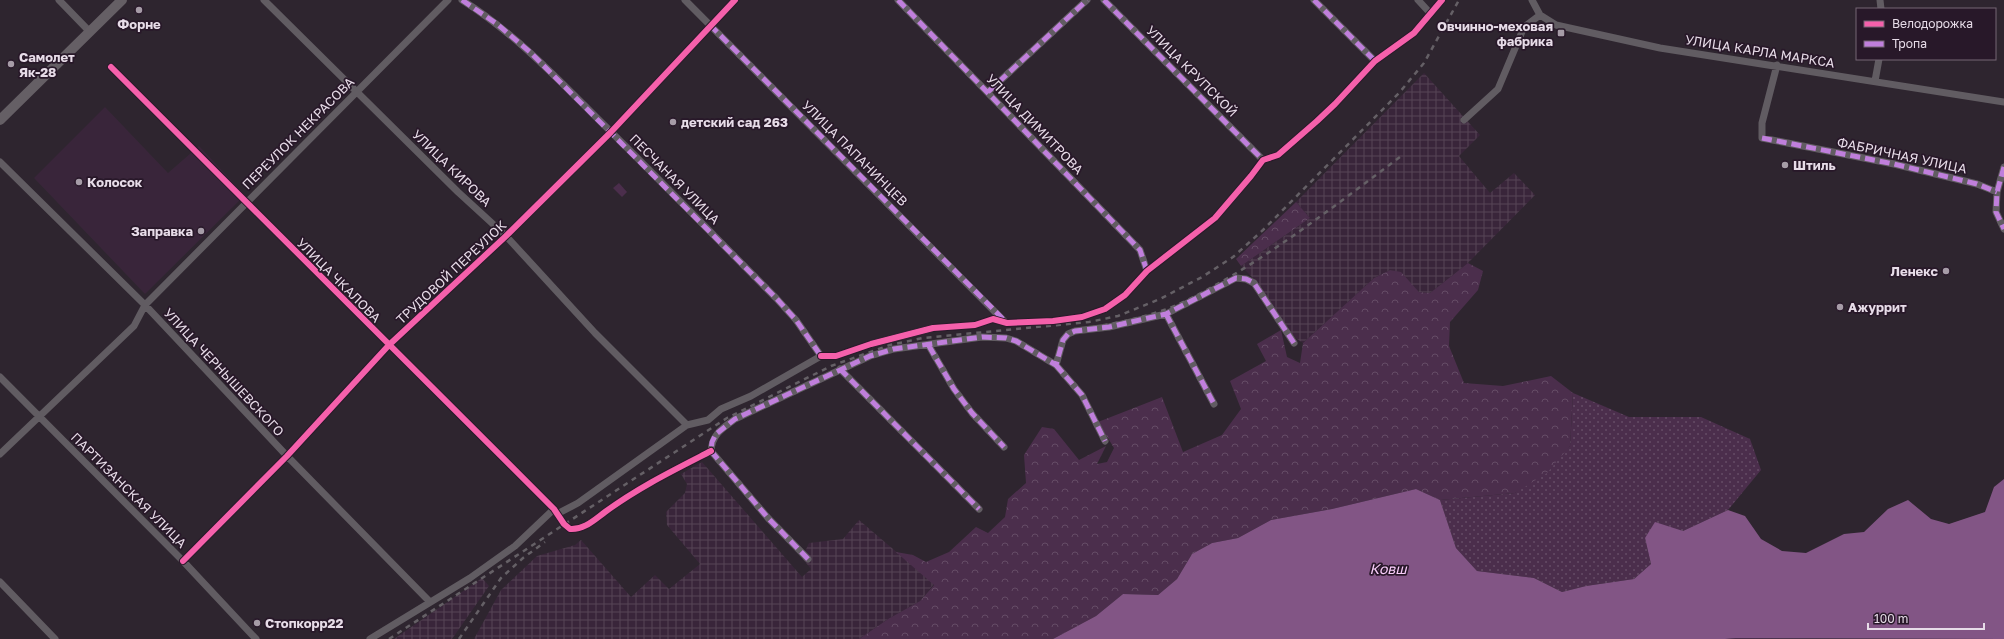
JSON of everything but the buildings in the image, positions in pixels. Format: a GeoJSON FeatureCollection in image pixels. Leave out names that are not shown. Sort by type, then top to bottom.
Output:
{"type":"FeatureCollection","features":[{"type":"Feature","properties":{"kind":"main road"},"geometry":{"type":"LineString","coordinates":[[0,120],[122,0]]}},
{"type":"Feature","properties":{"kind":"street"},"geometry":{"type":"LineString","coordinates":[[59,0],[90,32]]}},
{"type":"Feature","properties":{"kind":"street","name":"УЛИЦА КИРОВА"},"geometry":{"type":"LineString","coordinates":[[264,0],[356,92],[506,236],[595,333],[688,425]]}},
{"type":"Feature","properties":{"kind":"street","name":"ПЕРЕУЛОК НЕКРАСОВА"},"geometry":{"type":"LineString","coordinates":[[0,454],[134,326],[145,305],[448,0]]}},
{"type":"Feature","properties":{"kind":"street","name":"ПЕСЧАНАЯ УЛИЦА"},"geometry":{"type":"LineString","coordinates":[[462,0],[497,24],[530,52],[611,132],[776,298],[796,320],[821,356]]}},
{"type":"Feature","properties":{"kind":"street","name":"УЛИЦА ПАПАНИНЦЕВ"},"geometry":{"type":"LineString","coordinates":[[685,0],[1007,323]]}},
{"type":"Feature","properties":{"kind":"street","name":"ТРУДОВОЙ ПЕРЕУЛОК"},"geometry":{"type":"LineString","coordinates":[[183,561],[286,456],[389,346],[506,236],[611,132],[735,0]]}},
{"type":"Feature","properties":{"kind":"street","name":"УЛИЦА ДИМИТРОВА"},"geometry":{"type":"LineString","coordinates":[[898,0],[1140,250],[1147,271]]}},
{"type":"Feature","properties":{"kind":"street"},"geometry":{"type":"LineString","coordinates":[[988,92],[1087,0]]}},
{"type":"Feature","properties":{"kind":"street","name":"УЛИЦА КРУПСКОЙ"},"geometry":{"type":"LineString","coordinates":[[1104,0],[1263,160]]}},
{"type":"Feature","properties":{"kind":"street"},"geometry":{"type":"LineString","coordinates":[[1314,0],[1375,61]]}},
{"type":"Feature","properties":{"kind":"street"},"geometry":{"type":"LineString","coordinates":[[1418,0],[1430,13]]}},
{"type":"Feature","properties":{"kind":"street"},"geometry":{"type":"LineString","coordinates":[[370,639],[429,601],[470,578],[515,546],[555,512],[578,503],[688,425],[708,420],[721,409],[751,396],[821,356],[836,356],[871,344],[933,328],[975,325],[993,319],[1007,323],[1053,321],[1093,315],[1125,295],[1147,271],[1215,218],[1252,176],[1263,160],[1278,155],[1317,121],[1336,104],[1375,61],[1414,32],[1442,0]]}},
{"type":"Feature","properties":{"kind":"street"},"geometry":{"type":"LineString","coordinates":[[1464,120],[1498,89],[1524,27],[1540,15],[1532,0]]}},
{"type":"Feature","properties":{"kind":"street","name":"УЛИЦА КАРЛА МАРКСА"},"geometry":{"type":"LineString","coordinates":[[1540,15],[1556,25],[1660,48],[1777,65],[2004,102]]}},
{"type":"Feature","properties":{"kind":"street"},"geometry":{"type":"LineString","coordinates":[[1875,81],[1879,60]]}},
{"type":"Feature","properties":{"kind":"street","name":"ФАБРИЧНАЯ УЛИЦА"},"geometry":{"type":"LineString","coordinates":[[1777,65],[1762,123],[1762,138],[1894,164],[1977,184],[1997,192]]}},
{"type":"Feature","properties":{"kind":"street","name":"УЛИЦА ЧКАЛОВА"},"geometry":{"type":"LineString","coordinates":[[111,67],[555,512],[570,529],[579,528],[589,524],[632,492],[711,451]]}},
{"type":"Feature","properties":{"kind":"street","name":"УЛИЦА ЧЕРНЫШЕВСКОГО"},"geometry":{"type":"LineString","coordinates":[[0,162],[145,305],[286,456],[429,601]]}},
{"type":"Feature","properties":{"kind":"street"},"geometry":{"type":"LineString","coordinates":[[2004,167],[1997,192],[1996,212],[2004,229]]}},
{"type":"Feature","properties":{"kind":"street"},"geometry":{"type":"LineString","coordinates":[[1056,365],[1064,340],[1068,334],[1075,331],[1109,327],[1166,314],[1236,278],[1246,279],[1254,283],[1294,343]]}},
{"type":"Feature","properties":{"kind":"street"},"geometry":{"type":"LineString","coordinates":[[1166,314],[1214,404]]}},
{"type":"Feature","properties":{"kind":"street"},"geometry":{"type":"LineString","coordinates":[[808,559],[768,518],[711,451],[712,442],[716,434],[735,419],[758,407],[787,396],[809,383],[870,356],[894,349],[929,346],[982,337],[1006,338],[1016,342],[1056,365],[1082,395],[1105,441]]}},
{"type":"Feature","properties":{"kind":"street"},"geometry":{"type":"LineString","coordinates":[[929,346],[954,389],[972,413],[1004,447]]}},
{"type":"Feature","properties":{"kind":"street"},"geometry":{"type":"LineString","coordinates":[[840,369],[979,509]]}},
{"type":"Feature","properties":{"kind":"street","name":"ПАРТИЗАНСКАЯ УЛИЦА"},"geometry":{"type":"LineString","coordinates":[[0,377],[183,561],[256,639]]}},
{"type":"Feature","properties":{"kind":"street"},"geometry":{"type":"LineString","coordinates":[[0,582],[55,639]]}},
{"type":"Feature","properties":{"kind":"shaded area"},"geometry":{"type":"Polygon","coordinates":[[[1424,73],[1480,135],[1459,156],[1490,193],[1514,173],[1535,195],[1468,263],[1430,293],[1419,292],[1401,273],[1390,270],[1374,278],[1303,343],[1294,337],[1256,281],[1241,266],[1310,218],[1296,202],[1424,73]]]}},
{"type":"Feature","properties":{"kind":"shaded area"},"geometry":{"type":"Polygon","coordinates":[[[105,107],[168,173],[199,146],[245,195],[145,294],[34,178],[105,107]]]}},
{"type":"Feature","properties":{"kind":"shaded area"},"geometry":{"type":"Polygon","coordinates":[[[702,462],[802,577],[811,569],[802,558],[809,543],[843,539],[859,520],[934,584],[920,601],[888,619],[859,639],[474,639],[501,590],[537,556],[575,545],[581,540],[631,597],[655,575],[669,589],[700,564],[667,525],[666,512],[685,493],[687,484],[681,474],[702,462]]]}},
{"type":"Feature","properties":{"kind":"shaded area"},"geometry":{"type":"Polygon","coordinates":[[[482,578],[489,586],[452,639],[394,639],[482,578]]]}},
{"type":"Feature","properties":{"kind":"green space"},"geometry":{"type":"Polygon","coordinates":[[[619,183],[627,192],[622,197],[613,188],[619,183]]]}},
{"type":"Feature","properties":{"kind":"green space"},"geometry":{"type":"Polygon","coordinates":[[[1296,202],[1310,218],[1241,266],[1236,259],[1296,202]]]}},
{"type":"Feature","properties":{"kind":"green space"},"geometry":{"type":"Polygon","coordinates":[[[1468,263],[1483,271],[1478,290],[1450,322],[1449,346],[1464,383],[1503,386],[1551,376],[1573,393],[1570,446],[1547,473],[1515,493],[1440,500],[1416,489],[1332,509],[1271,520],[1238,538],[1212,543],[1192,554],[1177,579],[1158,595],[1123,594],[1096,616],[1053,639],[859,639],[888,619],[920,601],[934,585],[896,552],[913,555],[926,562],[949,552],[976,527],[988,533],[1005,517],[1008,499],[1026,483],[1024,455],[1042,427],[1054,429],[1079,460],[1106,446],[1097,464],[1107,462],[1114,448],[1098,422],[1162,397],[1183,452],[1222,435],[1241,409],[1230,381],[1266,361],[1257,344],[1281,330],[1287,357],[1300,363],[1303,343],[1374,278],[1390,270],[1401,272],[1419,292],[1430,293],[1468,263]]]}},
{"type":"Feature","properties":{"kind":"green space"},"geometry":{"type":"Polygon","coordinates":[[[1573,393],[1629,417],[1701,417],[1750,439],[1761,470],[1728,510],[1683,531],[1645,538],[1651,564],[1634,579],[1586,586],[1562,592],[1534,578],[1477,571],[1456,548],[1440,500],[1515,493],[1570,446],[1573,393]]]}},
{"type":"Feature","properties":{"kind":"green space"},"geometry":{"type":"Polygon","coordinates":[[[1736,638],[1816,639],[1725,639],[1736,638]]]}},
{"type":"Feature","properties":{"kind":"water","name":"Ковш"},"geometry":{"type":"Polygon","coordinates":[[[2004,479],[2004,639],[1053,639],[1096,616],[1123,594],[1158,595],[1177,579],[1192,554],[1212,543],[1238,538],[1271,520],[1332,509],[1416,489],[1440,500],[1456,548],[1477,571],[1534,578],[1562,592],[1586,586],[1634,579],[1651,564],[1645,538],[1655,522],[1683,531],[1728,510],[1745,516],[1761,539],[1782,551],[1806,553],[1844,534],[1864,532],[1888,509],[1908,500],[1931,519],[1949,524],[1985,512],[1994,487],[2004,479]]]}},
{"type":"Feature","properties":{"kind":"railway"},"geometry":{"type":"LineString","coordinates":[[389,639],[727,418],[831,366],[890,345],[923,338],[1089,322],[1118,316],[1160,299],[1202,277],[1233,257],[1263,230],[1399,93],[1424,63],[1459,0]]}},
{"type":"Feature","properties":{"kind":"railway"},"geometry":{"type":"LineString","coordinates":[[1093,327],[1155,313],[1179,304],[1207,290],[1290,238],[1400,157]]}},
{"type":"Feature","properties":{"kind":"railway"},"geometry":{"type":"LineString","coordinates":[[459,639],[501,578],[523,558],[545,542]]}},
{"type":"Feature","properties":{"kind":"marked path"},"geometry":{"type":"LineString","coordinates":[[462,0],[497,24],[530,52],[776,298],[796,320],[821,356],[825,356]]}},
{"type":"Feature","properties":{"kind":"marked path"},"geometry":{"type":"LineString","coordinates":[[898,0],[1140,250],[1147,271]]}},
{"type":"Feature","properties":{"kind":"marked path"},"geometry":{"type":"LineString","coordinates":[[988,92],[1087,0]]}},
{"type":"Feature","properties":{"kind":"marked path"},"geometry":{"type":"LineString","coordinates":[[1104,0],[1263,160]]}},
{"type":"Feature","properties":{"kind":"marked path"},"geometry":{"type":"LineString","coordinates":[[1314,0],[1375,61]]}},
{"type":"Feature","properties":{"kind":"marked path"},"geometry":{"type":"LineString","coordinates":[[710,25],[1004,320]]}},
{"type":"Feature","properties":{"kind":"marked path"},"geometry":{"type":"LineString","coordinates":[[1762,138],[1894,164],[1977,184],[1997,192]]}},
{"type":"Feature","properties":{"kind":"marked path"},"geometry":{"type":"LineString","coordinates":[[2004,167],[1997,192],[1996,212],[2004,229]]}},
{"type":"Feature","properties":{"kind":"marked path"},"geometry":{"type":"LineString","coordinates":[[808,559],[768,518],[711,451],[712,442],[716,434],[735,419],[870,356],[894,349],[982,337],[1006,338],[1016,341],[1056,365],[1063,340],[1068,334],[1075,331],[1109,327],[1166,314],[1236,278],[1246,279],[1254,283],[1294,343]]}},
{"type":"Feature","properties":{"kind":"marked path"},"geometry":{"type":"LineString","coordinates":[[1166,314],[1214,404]]}},
{"type":"Feature","properties":{"kind":"marked path"},"geometry":{"type":"LineString","coordinates":[[929,346],[954,389],[972,413],[1004,447]]}},
{"type":"Feature","properties":{"kind":"marked path"},"geometry":{"type":"LineString","coordinates":[[1056,365],[1082,395],[1105,441]]}},
{"type":"Feature","properties":{"kind":"marked path"},"geometry":{"type":"LineString","coordinates":[[840,369],[979,509]]}},
{"type":"Feature","properties":{"kind":"cycle path"},"geometry":{"type":"LineString","coordinates":[[183,561],[287,456],[389,345],[506,236],[611,132],[735,0]]}},
{"type":"Feature","properties":{"kind":"cycle path"},"geometry":{"type":"LineString","coordinates":[[821,356],[836,356],[871,344],[933,328],[975,325],[993,319],[1007,323],[1053,321],[1082,317],[1105,309],[1125,295],[1147,271],[1215,218],[1263,160],[1278,155],[1317,121],[1375,61],[1414,33],[1442,0]]}},
{"type":"Feature","properties":{"kind":"cycle path"},"geometry":{"type":"LineString","coordinates":[[111,67],[554,509],[564,524],[570,529],[580,528],[589,524],[618,503],[644,487],[711,451]]}},
{"type":"Feature","properties":{"kind":"place","name":"Форне"},"geometry":{"type":"Point","coordinates":[139,10]}},
{"type":"Feature","properties":{"kind":"place","name":"Овчинно-меховая фабрика"},"geometry":{"type":"Point","coordinates":[1561,33]}},
{"type":"Feature","properties":{"kind":"place","name":"Самолет Як-28"},"geometry":{"type":"Point","coordinates":[11,64]}},
{"type":"Feature","properties":{"kind":"place","name":"детский сад 263"},"geometry":{"type":"Point","coordinates":[673,122]}},
{"type":"Feature","properties":{"kind":"place","name":"Штиль"},"geometry":{"type":"Point","coordinates":[1785,165]}},
{"type":"Feature","properties":{"kind":"place","name":"Колосок"},"geometry":{"type":"Point","coordinates":[79,182]}},
{"type":"Feature","properties":{"kind":"place","name":"Заправка"},"geometry":{"type":"Point","coordinates":[201,231]}},
{"type":"Feature","properties":{"kind":"place","name":"Ленекс"},"geometry":{"type":"Point","coordinates":[1946,271]}},
{"type":"Feature","properties":{"kind":"place","name":"Ажуррит"},"geometry":{"type":"Point","coordinates":[1840,307]}},
{"type":"Feature","properties":{"kind":"place","name":"Стопкорр22"},"geometry":{"type":"Point","coordinates":[257,623]}}]}
